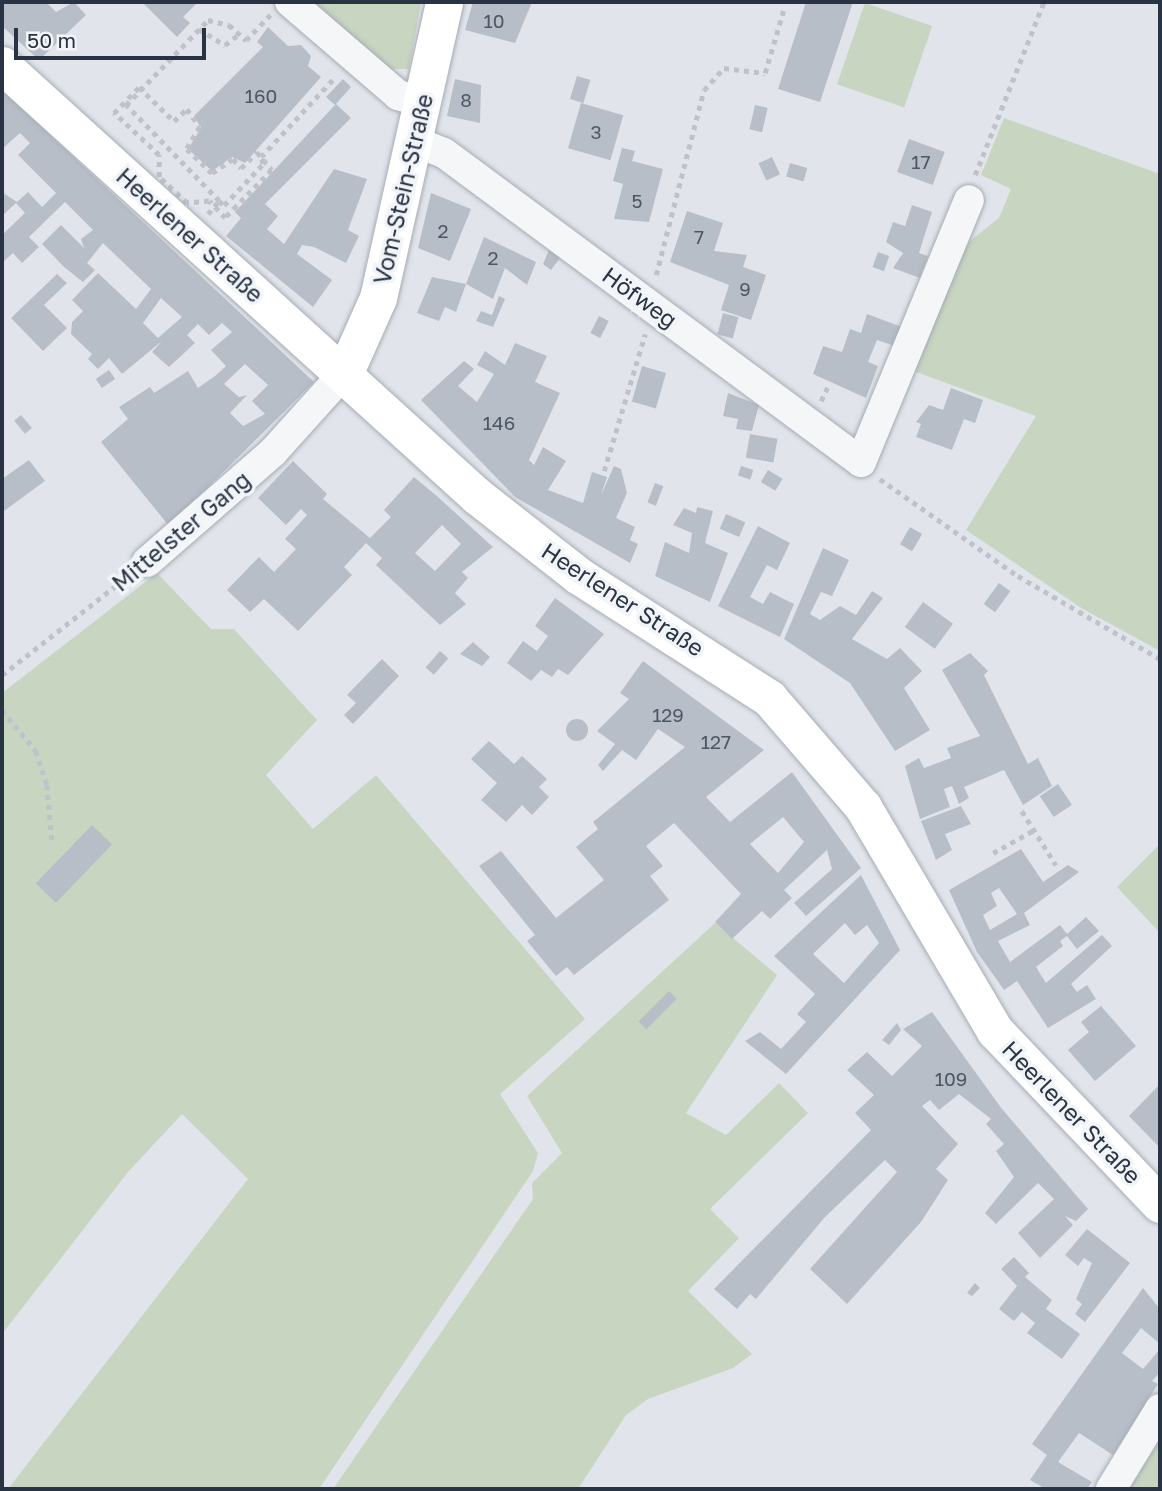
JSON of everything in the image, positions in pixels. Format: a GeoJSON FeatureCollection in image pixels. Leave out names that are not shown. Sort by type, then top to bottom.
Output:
{"type":"FeatureCollection","features":[{"type":"Feature","properties":{"kind":"main road","name":"Vom-Stein-Straße"},"geometry":{"type":"LineString","coordinates":[[345,372],[378,298],[444,2]]}},
{"type":"Feature","properties":{"kind":"main road","name":"Heerlener Straße"},"geometry":{"type":"LineString","coordinates":[[2,65],[518,530],[579,576],[730,669],[806,735],[863,807],[995,1031],[1160,1204]]}},
{"type":"Feature","properties":{"kind":"street"},"geometry":{"type":"LineString","coordinates":[[282,7],[355,56],[398,95],[423,102]]}},
{"type":"Feature","properties":{"kind":"street","name":"Höfweg"},"geometry":{"type":"LineString","coordinates":[[414,141],[443,153],[861,462]]}},
{"type":"Feature","properties":{"kind":"street"},"geometry":{"type":"LineString","coordinates":[[861,462],[968,200]]}},
{"type":"Feature","properties":{"kind":"street","name":"Mittelster Gang"},"geometry":{"type":"LineString","coordinates":[[147,562],[274,452],[345,372]]}},
{"type":"Feature","properties":{"kind":"street"},"geometry":{"type":"LineString","coordinates":[[1111,1489],[1160,1409]]}},
{"type":"Feature","properties":{"kind":"path"},"geometry":{"type":"LineString","coordinates":[[968,200],[1044,2]]}},
{"type":"Feature","properties":{"kind":"path"},"geometry":{"type":"LineString","coordinates":[[261,157],[263,164],[224,205],[126,105],[199,29],[217,20],[246,40],[282,7]]}},
{"type":"Feature","properties":{"kind":"path"},"geometry":{"type":"LineString","coordinates":[[604,471],[652,306],[705,90],[724,68],[765,72],[784,9]]}},
{"type":"Feature","properties":{"kind":"path"},"geometry":{"type":"LineString","coordinates":[[199,29],[225,45],[239,34]]}},
{"type":"Feature","properties":{"kind":"path"},"geometry":{"type":"LineString","coordinates":[[261,157],[355,56]]}},
{"type":"Feature","properties":{"kind":"path"},"geometry":{"type":"LineString","coordinates":[[141,90],[174,121],[187,109],[200,127],[187,149],[212,173],[233,159],[242,168],[257,152],[272,170],[225,218],[209,201],[187,203],[159,177],[154,150],[114,113],[141,90]]}},
{"type":"Feature","properties":{"kind":"path"},"geometry":{"type":"LineString","coordinates":[[154,150],[161,142]]}},
{"type":"Feature","properties":{"kind":"path"},"geometry":{"type":"LineString","coordinates":[[189,236],[219,201]]}},
{"type":"Feature","properties":{"kind":"path"},"geometry":{"type":"LineString","coordinates":[[861,462],[1018,576],[1160,659]]}},
{"type":"Feature","properties":{"kind":"path","name":"Mittelster Gang"},"geometry":{"type":"LineString","coordinates":[[2,675],[147,562]]}},
{"type":"Feature","properties":{"kind":"path"},"geometry":{"type":"LineString","coordinates":[[2,710],[36,751],[52,812],[51,841]]}},
{"type":"Feature","properties":{"kind":"path"},"geometry":{"type":"LineString","coordinates":[[1022,811],[1056,865]]}},
{"type":"Feature","properties":{"kind":"path"},"geometry":{"type":"LineString","coordinates":[[993,853],[1034,830]]}},
{"type":"Feature","properties":{"kind":"green space"},"geometry":{"type":"Polygon","coordinates":[[[312,2],[421,2],[409,69],[388,69],[312,2]]]}},
{"type":"Feature","properties":{"kind":"green space"},"geometry":{"type":"Polygon","coordinates":[[[865,3],[932,26],[904,107],[837,84],[865,3]]]}},
{"type":"Feature","properties":{"kind":"green space"},"geometry":{"type":"Polygon","coordinates":[[[1004,118],[1160,174],[1160,651],[1083,609],[966,530],[1036,416],[911,370],[956,252],[999,218],[1011,189],[981,175],[1004,118]]]}},
{"type":"Feature","properties":{"kind":"green space"},"geometry":{"type":"Polygon","coordinates":[[[157,573],[211,629],[234,629],[317,720],[266,775],[313,829],[376,775],[585,1019],[500,1094],[538,1153],[533,1171],[319,1489],[8,1489],[248,1179],[182,1114],[128,1172],[2,1334],[2,693],[157,573]]]}},
{"type":"Feature","properties":{"kind":"green space"},"geometry":{"type":"Polygon","coordinates":[[[1160,844],[1160,933],[1117,887],[1160,844]]]}},
{"type":"Feature","properties":{"kind":"green space"},"geometry":{"type":"Polygon","coordinates":[[[715,923],[777,975],[686,1113],[726,1135],[779,1083],[808,1113],[710,1209],[739,1238],[688,1291],[752,1354],[733,1368],[648,1399],[626,1415],[578,1489],[333,1489],[533,1199],[532,1183],[562,1153],[527,1096],[715,923]]]}},
{"type":"Feature","properties":{"kind":"green space"},"geometry":{"type":"Polygon","coordinates":[[[1160,1428],[1160,1489],[1122,1489],[1160,1428]]]}},
{"type":"Feature","properties":{"kind":"building"},"geometry":{"type":"Polygon","coordinates":[[[2,2],[46,2],[56,12],[74,2],[86,15],[39,60],[2,26],[2,2]]]}},
{"type":"Feature","properties":{"kind":"building"},"geometry":{"type":"Polygon","coordinates":[[[142,2],[198,2],[183,17],[190,23],[177,37],[142,2]]]}},
{"type":"Feature","properties":{"kind":"building"},"geometry":{"type":"Polygon","coordinates":[[[473,2],[532,2],[515,43],[465,30],[473,2]]]}},
{"type":"Feature","properties":{"kind":"building"},"geometry":{"type":"Polygon","coordinates":[[[806,2],[853,2],[820,102],[778,89],[806,2]]]}},
{"type":"Feature","properties":{"kind":"building"},"geometry":{"type":"Polygon","coordinates":[[[268,27],[288,46],[301,45],[311,56],[308,66],[321,77],[245,163],[232,157],[212,171],[188,149],[201,128],[194,116],[263,47],[257,42],[268,27]]]}},
{"type":"Feature","properties":{"kind":"building"},"geometry":{"type":"Polygon","coordinates":[[[577,76],[590,80],[583,103],[570,99],[577,76]]]}},
{"type":"Feature","properties":{"kind":"building"},"geometry":{"type":"Polygon","coordinates":[[[343,79],[351,87],[336,104],[351,118],[265,204],[278,216],[267,229],[284,244],[334,169],[367,179],[348,230],[359,236],[346,263],[314,247],[302,245],[297,254],[332,280],[313,307],[226,236],[241,218],[235,212],[335,105],[326,97],[343,79]]]}},
{"type":"Feature","properties":{"kind":"building"},"geometry":{"type":"Polygon","coordinates":[[[455,79],[481,85],[480,123],[447,116],[455,79]]]}},
{"type":"Feature","properties":{"kind":"building"},"geometry":{"type":"Polygon","coordinates":[[[2,90],[314,382],[169,526],[101,442],[128,419],[119,407],[150,387],[154,393],[188,371],[198,388],[215,376],[226,366],[211,350],[232,332],[222,323],[209,335],[198,324],[187,335],[195,343],[169,367],[152,352],[162,341],[122,374],[109,358],[98,369],[88,359],[92,354],[71,334],[72,322],[83,311],[72,300],[98,273],[136,309],[151,289],[103,243],[87,263],[95,270],[83,282],[64,267],[42,244],[61,225],[84,248],[81,239],[93,230],[65,202],[29,237],[39,247],[22,263],[13,253],[2,263],[2,235],[25,213],[16,203],[2,216],[2,192],[17,202],[28,192],[42,207],[56,193],[18,155],[30,143],[20,133],[2,149],[2,90]],[[161,298],[143,323],[158,338],[182,317],[161,298]],[[245,364],[224,384],[239,397],[247,395],[230,413],[243,426],[265,414],[252,401],[268,385],[245,364]]]}},
{"type":"Feature","properties":{"kind":"building"},"geometry":{"type":"Polygon","coordinates":[[[581,103],[623,115],[610,160],[568,148],[581,103]]]}},
{"type":"Feature","properties":{"kind":"building"},"geometry":{"type":"Polygon","coordinates":[[[755,105],[768,108],[762,132],[749,129],[755,105]]]}},
{"type":"Feature","properties":{"kind":"building"},"geometry":{"type":"Polygon","coordinates":[[[909,139],[945,152],[933,185],[897,172],[909,139]]]}},
{"type":"Feature","properties":{"kind":"building"},"geometry":{"type":"Polygon","coordinates":[[[622,148],[635,151],[632,161],[663,169],[649,222],[614,219],[623,184],[613,181],[622,148]]]}},
{"type":"Feature","properties":{"kind":"building"},"geometry":{"type":"Polygon","coordinates":[[[772,157],[780,174],[766,181],[758,163],[772,157]]]}},
{"type":"Feature","properties":{"kind":"building"},"geometry":{"type":"Polygon","coordinates":[[[790,163],[807,168],[803,181],[786,176],[790,163]]]}},
{"type":"Feature","properties":{"kind":"building"},"geometry":{"type":"Polygon","coordinates":[[[431,193],[471,209],[450,261],[418,248],[431,193]]]}},
{"type":"Feature","properties":{"kind":"building"},"geometry":{"type":"Polygon","coordinates":[[[912,205],[932,212],[919,253],[928,256],[920,278],[893,268],[903,253],[886,242],[893,222],[905,226],[912,205]]]}},
{"type":"Feature","properties":{"kind":"building"},"geometry":{"type":"Polygon","coordinates":[[[687,211],[723,223],[714,251],[747,255],[743,267],[766,275],[751,320],[721,310],[729,285],[670,262],[687,211]]]}},
{"type":"Feature","properties":{"kind":"building"},"geometry":{"type":"Polygon","coordinates":[[[484,237],[536,262],[527,285],[505,268],[493,299],[466,284],[484,237]]]}},
{"type":"Feature","properties":{"kind":"building"},"geometry":{"type":"Polygon","coordinates":[[[549,250],[560,258],[551,270],[543,264],[549,250]]]}},
{"type":"Feature","properties":{"kind":"building"},"geometry":{"type":"Polygon","coordinates":[[[878,252],[889,256],[884,271],[873,267],[878,252]]]}},
{"type":"Feature","properties":{"kind":"building"},"geometry":{"type":"Polygon","coordinates":[[[57,274],[67,283],[44,305],[67,328],[43,351],[11,318],[57,274]]]}},
{"type":"Feature","properties":{"kind":"building"},"geometry":{"type":"Polygon","coordinates":[[[432,277],[466,284],[456,312],[445,307],[439,321],[417,313],[432,277]]]}},
{"type":"Feature","properties":{"kind":"building"},"geometry":{"type":"Polygon","coordinates":[[[499,296],[505,299],[493,327],[476,321],[481,311],[492,315],[499,296]]]}},
{"type":"Feature","properties":{"kind":"building"},"geometry":{"type":"Polygon","coordinates":[[[723,313],[738,317],[733,338],[717,334],[723,313]]]}},
{"type":"Feature","properties":{"kind":"building"},"geometry":{"type":"Polygon","coordinates":[[[867,314],[902,327],[895,346],[877,340],[868,362],[878,366],[866,398],[813,374],[823,346],[842,352],[850,329],[861,333],[867,314]]]}},
{"type":"Feature","properties":{"kind":"building"},"geometry":{"type":"Polygon","coordinates":[[[599,316],[609,321],[600,338],[590,333],[599,316]]]}},
{"type":"Feature","properties":{"kind":"building"},"geometry":{"type":"Polygon","coordinates":[[[515,343],[547,356],[535,382],[560,393],[529,460],[534,465],[543,447],[566,461],[548,490],[583,503],[592,472],[607,477],[601,495],[614,466],[621,469],[627,493],[616,518],[635,527],[630,540],[638,544],[630,563],[515,497],[421,400],[464,361],[474,369],[458,386],[477,402],[494,374],[477,365],[485,351],[505,365],[515,343]]]}},
{"type":"Feature","properties":{"kind":"building"},"geometry":{"type":"Polygon","coordinates":[[[642,366],[666,373],[656,408],[632,402],[642,366]]]}},
{"type":"Feature","properties":{"kind":"building"},"geometry":{"type":"Polygon","coordinates":[[[109,370],[115,379],[102,388],[96,379],[109,370]]]}},
{"type":"Feature","properties":{"kind":"building"},"geometry":{"type":"Polygon","coordinates":[[[951,388],[983,400],[975,423],[964,419],[952,450],[916,437],[921,424],[916,422],[929,405],[943,410],[951,388]]]}},
{"type":"Feature","properties":{"kind":"building"},"geometry":{"type":"Polygon","coordinates":[[[728,393],[759,405],[752,431],[736,429],[738,419],[723,416],[728,393]]]}},
{"type":"Feature","properties":{"kind":"building"},"geometry":{"type":"Polygon","coordinates":[[[21,415],[32,428],[25,434],[14,421],[21,415]]]}},
{"type":"Feature","properties":{"kind":"building"},"geometry":{"type":"Polygon","coordinates":[[[750,434],[778,439],[773,462],[746,458],[750,434]]]}},
{"type":"Feature","properties":{"kind":"building"},"geometry":{"type":"Polygon","coordinates":[[[29,460],[45,481],[4,511],[2,479],[29,460]]]}},
{"type":"Feature","properties":{"kind":"building"},"geometry":{"type":"Polygon","coordinates":[[[293,461],[327,494],[323,499],[370,538],[391,517],[384,510],[414,477],[493,547],[462,572],[468,578],[455,593],[466,604],[440,625],[376,565],[382,558],[366,543],[344,567],[352,575],[298,631],[264,599],[250,612],[227,590],[259,557],[274,572],[296,549],[285,539],[307,515],[301,509],[286,525],[258,498],[293,461]],[[442,525],[415,553],[435,571],[461,544],[442,525]]]}},
{"type":"Feature","properties":{"kind":"building"},"geometry":{"type":"Polygon","coordinates":[[[741,466],[753,470],[750,480],[738,476],[741,466]]]}},
{"type":"Feature","properties":{"kind":"building"},"geometry":{"type":"Polygon","coordinates":[[[768,470],[783,479],[775,491],[761,482],[768,470]]]}},
{"type":"Feature","properties":{"kind":"building"},"geometry":{"type":"Polygon","coordinates":[[[655,483],[663,486],[656,506],[647,503],[655,483]]]}},
{"type":"Feature","properties":{"kind":"building"},"geometry":{"type":"Polygon","coordinates":[[[697,507],[713,511],[705,543],[728,553],[710,602],[655,576],[665,542],[689,553],[692,533],[673,525],[684,508],[696,513],[697,507]]]}},
{"type":"Feature","properties":{"kind":"building"},"geometry":{"type":"Polygon","coordinates":[[[726,514],[745,522],[739,537],[720,529],[726,514]]]}},
{"type":"Feature","properties":{"kind":"building"},"geometry":{"type":"Polygon","coordinates":[[[758,526],[790,543],[777,570],[767,565],[750,597],[763,604],[770,592],[794,604],[780,637],[718,606],[758,526]]]}},
{"type":"Feature","properties":{"kind":"building"},"geometry":{"type":"Polygon","coordinates":[[[910,527],[922,534],[912,551],[900,544],[910,527]]]}},
{"type":"Feature","properties":{"kind":"building"},"geometry":{"type":"Polygon","coordinates":[[[823,548],[849,560],[832,596],[821,592],[810,614],[820,620],[840,606],[856,615],[872,591],[883,598],[852,639],[887,659],[900,648],[922,671],[904,688],[930,730],[895,751],[850,683],[784,639],[823,548]]]}},
{"type":"Feature","properties":{"kind":"building"},"geometry":{"type":"Polygon","coordinates":[[[999,583],[1010,591],[995,612],[984,604],[999,583]]]}},
{"type":"Feature","properties":{"kind":"building"},"geometry":{"type":"Polygon","coordinates":[[[555,598],[604,634],[568,675],[558,669],[552,677],[541,670],[531,681],[507,663],[523,641],[537,651],[548,636],[535,626],[555,598]]]}},
{"type":"Feature","properties":{"kind":"building"},"geometry":{"type":"Polygon","coordinates":[[[923,602],[953,624],[935,649],[905,627],[923,602]]]}},
{"type":"Feature","properties":{"kind":"building"},"geometry":{"type":"Polygon","coordinates":[[[473,642],[490,657],[482,666],[460,654],[473,642]]]}},
{"type":"Feature","properties":{"kind":"building"},"geometry":{"type":"Polygon","coordinates":[[[440,651],[448,658],[434,675],[426,668],[440,651]]]}},
{"type":"Feature","properties":{"kind":"building"},"geometry":{"type":"Polygon","coordinates":[[[970,653],[988,671],[984,675],[1028,764],[1038,758],[1052,786],[1023,805],[1004,770],[964,787],[969,798],[959,804],[952,786],[944,789],[950,807],[920,819],[905,766],[919,758],[924,768],[951,758],[947,748],[980,736],[942,670],[970,653]]]}},
{"type":"Feature","properties":{"kind":"building"},"geometry":{"type":"Polygon","coordinates":[[[382,659],[399,676],[353,724],[344,715],[356,703],[347,695],[382,659]]]}},
{"type":"Feature","properties":{"kind":"building"},"geometry":{"type":"Polygon","coordinates":[[[643,661],[764,750],[706,797],[730,822],[792,772],[861,868],[806,916],[794,903],[832,869],[827,850],[784,890],[792,898],[770,919],[762,911],[732,939],[715,922],[741,894],[674,823],[646,846],[663,866],[650,876],[669,900],[574,975],[567,967],[556,976],[527,941],[535,935],[479,866],[501,851],[556,918],[604,880],[576,847],[598,829],[593,822],[685,747],[658,729],[636,760],[622,750],[603,771],[598,765],[615,744],[597,731],[629,699],[620,693],[643,661]],[[783,817],[750,844],[778,873],[804,842],[783,817]]]}},
{"type":"Feature","properties":{"kind":"building"},"geometry":{"type":"Polygon","coordinates":[[[577,719],[585,722],[588,730],[585,738],[577,741],[569,738],[566,730],[569,722],[577,719]]]}},
{"type":"Feature","properties":{"kind":"building"},"geometry":{"type":"Polygon","coordinates":[[[489,741],[514,764],[522,756],[547,779],[539,787],[549,797],[532,815],[522,805],[506,822],[481,800],[497,783],[471,759],[489,741]]]}},
{"type":"Feature","properties":{"kind":"building"},"geometry":{"type":"Polygon","coordinates":[[[1058,784],[1072,805],[1054,817],[1040,796],[1058,784]]]}},
{"type":"Feature","properties":{"kind":"building"},"geometry":{"type":"Polygon","coordinates":[[[961,806],[971,824],[945,834],[952,850],[936,860],[921,821],[961,806]]]}},
{"type":"Feature","properties":{"kind":"building"},"geometry":{"type":"Polygon","coordinates":[[[92,825],[112,844],[56,903],[36,883],[92,825]]]}},
{"type":"Feature","properties":{"kind":"building"},"geometry":{"type":"Polygon","coordinates":[[[1021,849],[1043,882],[1068,865],[1079,872],[1024,913],[1030,925],[998,941],[1010,962],[1060,925],[1067,934],[1086,917],[1099,931],[1077,949],[1067,936],[1060,941],[1063,946],[1036,967],[1046,983],[1102,935],[1112,946],[1071,984],[1077,992],[1087,985],[1096,999],[1048,1028],[1017,981],[1004,990],[977,952],[949,890],[1021,849]],[[999,888],[991,893],[997,906],[983,915],[990,930],[1017,914],[999,888]]]}},
{"type":"Feature","properties":{"kind":"building"},"geometry":{"type":"Polygon","coordinates":[[[861,875],[900,950],[786,1074],[745,1041],[760,1032],[781,1049],[806,1022],[797,1014],[815,994],[774,956],[861,875]],[[845,923],[813,954],[844,983],[879,943],[867,925],[855,935],[845,923]]]}},
{"type":"Feature","properties":{"kind":"building"},"geometry":{"type":"Polygon","coordinates":[[[669,991],[677,999],[646,1029],[639,1021],[669,991]]]}},
{"type":"Feature","properties":{"kind":"building"},"geometry":{"type":"Polygon","coordinates":[[[1101,1006],[1136,1046],[1095,1081],[1068,1050],[1089,1032],[1081,1022],[1101,1006]]]}},
{"type":"Feature","properties":{"kind":"building"},"geometry":{"type":"Polygon","coordinates":[[[932,1012],[1002,1109],[1088,1209],[1076,1221],[1065,1216],[1073,1225],[1040,1258],[1018,1233],[1054,1199],[1038,1183],[996,1224],[985,1213],[1014,1177],[996,1151],[1004,1144],[986,1124],[991,1119],[959,1094],[939,1110],[930,1100],[922,1106],[958,1144],[936,1169],[948,1180],[921,1222],[847,1304],[810,1269],[897,1172],[885,1160],[825,1217],[756,1299],[750,1294],[737,1309],[714,1289],[871,1130],[855,1113],[874,1095],[847,1070],[867,1052],[892,1076],[922,1046],[903,1029],[932,1012]]]}},
{"type":"Feature","properties":{"kind":"building"},"geometry":{"type":"Polygon","coordinates":[[[897,1023],[901,1030],[889,1045],[882,1040],[897,1023]]]}},
{"type":"Feature","properties":{"kind":"building"},"geometry":{"type":"Polygon","coordinates":[[[1160,1084],[1160,1148],[1129,1116],[1160,1084]]]}},
{"type":"Feature","properties":{"kind":"building"},"geometry":{"type":"Polygon","coordinates":[[[1087,1229],[1130,1263],[1085,1322],[1075,1314],[1082,1304],[1076,1299],[1092,1263],[1084,1258],[1078,1266],[1065,1255],[1087,1229]]]}},
{"type":"Feature","properties":{"kind":"building"},"geometry":{"type":"Polygon","coordinates":[[[1014,1257],[1029,1273],[1025,1277],[1052,1300],[1046,1309],[1080,1334],[1062,1359],[1027,1333],[1035,1323],[1022,1312],[1014,1321],[999,1309],[1017,1286],[1001,1269],[1014,1257]]]}},
{"type":"Feature","properties":{"kind":"building"},"geometry":{"type":"Polygon","coordinates":[[[975,1283],[980,1288],[972,1296],[967,1293],[975,1283]]]}},
{"type":"Feature","properties":{"kind":"building"},"geometry":{"type":"Polygon","coordinates":[[[1143,1288],[1160,1309],[1160,1344],[1141,1328],[1122,1353],[1143,1369],[1160,1349],[1160,1372],[1152,1381],[1158,1384],[1113,1455],[1079,1433],[1058,1462],[1092,1482],[1087,1489],[1046,1489],[1030,1480],[1047,1455],[1032,1444],[1143,1288]]]}}]}
